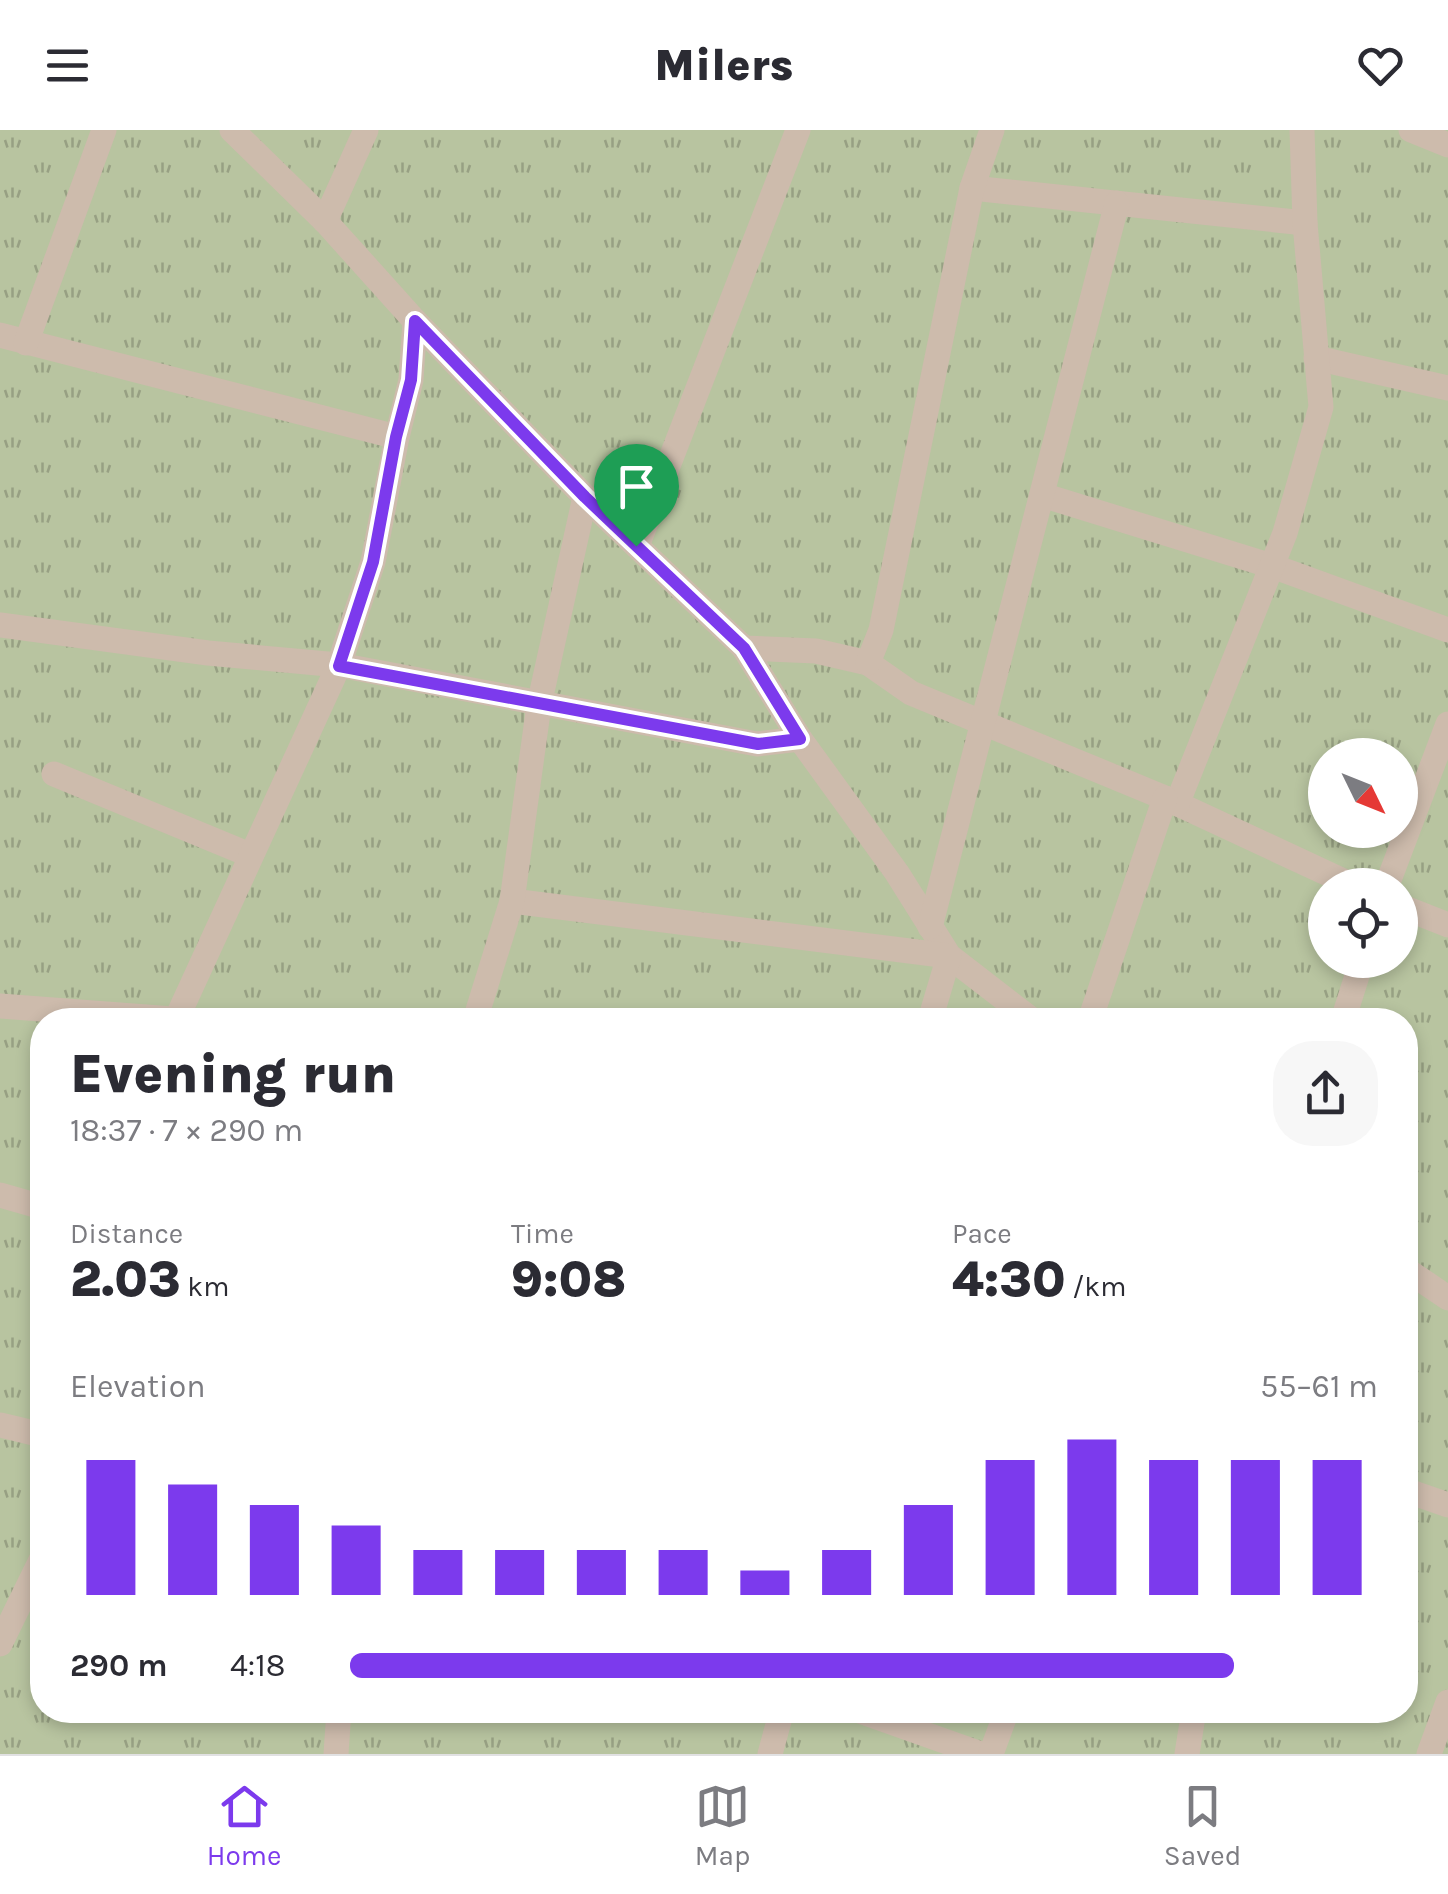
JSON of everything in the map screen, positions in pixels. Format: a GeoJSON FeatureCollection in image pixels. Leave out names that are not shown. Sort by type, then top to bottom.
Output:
{"type":"FeatureCollection","features":[{"type":"Feature","properties":{"kind":"street"},"geometry":{"type":"LineString","coordinates":[[26,343],[104,130]]}},
{"type":"Feature","properties":{"kind":"street"},"geometry":{"type":"LineString","coordinates":[[232,130],[326,220],[415,321],[585,497],[744,648],[800,739],[897,873],[949,956],[1016,1008]]}},
{"type":"Feature","properties":{"kind":"street"},"geometry":{"type":"LineString","coordinates":[[326,220],[366,130]]}},
{"type":"Feature","properties":{"kind":"street"},"geometry":{"type":"LineString","coordinates":[[636,546],[798,130]]}},
{"type":"Feature","properties":{"kind":"street"},"geometry":{"type":"LineString","coordinates":[[868,663],[882,630],[972,188],[992,130]]}},
{"type":"Feature","properties":{"kind":"street"},"geometry":{"type":"LineString","coordinates":[[1094,1008],[1171,801],[1286,534],[1320,407],[1302,130]]}},
{"type":"Feature","properties":{"kind":"street"},"geometry":{"type":"LineString","coordinates":[[1411,130],[1448,145]]}},
{"type":"Feature","properties":{"kind":"street"},"geometry":{"type":"LineString","coordinates":[[972,188],[1306,223]]}},
{"type":"Feature","properties":{"kind":"street"},"geometry":{"type":"LineString","coordinates":[[930,927],[986,723],[1117,203]]}},
{"type":"Feature","properties":{"kind":"street"},"geometry":{"type":"LineString","coordinates":[[181,1008],[339,666],[373,562],[396,437],[411,380],[415,321]]}},
{"type":"Feature","properties":{"kind":"street"},"geometry":{"type":"LineString","coordinates":[[0,335],[396,437]]}},
{"type":"Feature","properties":{"kind":"street"},"geometry":{"type":"LineString","coordinates":[[1316,358],[1448,388]]}},
{"type":"Feature","properties":{"kind":"street"},"geometry":{"type":"LineString","coordinates":[[1042,495],[1272,566],[1448,630]]}},
{"type":"Feature","properties":{"kind":"street"},"geometry":{"type":"LineString","coordinates":[[479,1008],[512,901],[539,704],[585,497]]}},
{"type":"Feature","properties":{"kind":"street"},"geometry":{"type":"LineString","coordinates":[[0,625],[339,666],[758,744],[800,739]]}},
{"type":"Feature","properties":{"kind":"street"},"geometry":{"type":"LineString","coordinates":[[744,648],[816,651],[868,663],[911,693],[1171,801],[1315,868]]}},
{"type":"Feature","properties":{"kind":"street"},"geometry":{"type":"LineString","coordinates":[[1393,868],[1448,724]]}},
{"type":"Feature","properties":{"kind":"street"},"geometry":{"type":"LineString","coordinates":[[54,774],[250,855]]}},
{"type":"Feature","properties":{"kind":"street"},"geometry":{"type":"LineString","coordinates":[[512,901],[949,956]]}},
{"type":"Feature","properties":{"kind":"street"},"geometry":{"type":"LineString","coordinates":[[1418,913],[1448,925]]}},
{"type":"Feature","properties":{"kind":"street"},"geometry":{"type":"LineString","coordinates":[[934,1008],[949,956]]}},
{"type":"Feature","properties":{"kind":"street"},"geometry":{"type":"LineString","coordinates":[[1346,1008],[1356,978]]}},
{"type":"Feature","properties":{"kind":"street"},"geometry":{"type":"LineString","coordinates":[[0,1006],[30,1008]]}},
{"type":"Feature","properties":{"kind":"street"},"geometry":{"type":"LineString","coordinates":[[0,1194],[30,1203]]}},
{"type":"Feature","properties":{"kind":"street"},"geometry":{"type":"LineString","coordinates":[[1418,1278],[1448,1298]]}},
{"type":"Feature","properties":{"kind":"street"},"geometry":{"type":"LineString","coordinates":[[0,1425],[30,1432]]}},
{"type":"Feature","properties":{"kind":"street"},"geometry":{"type":"LineString","coordinates":[[1418,1495],[1448,1505]]}},
{"type":"Feature","properties":{"kind":"street"},"geometry":{"type":"LineString","coordinates":[[0,1644],[30,1583]]}},
{"type":"Feature","properties":{"kind":"street"},"geometry":{"type":"LineString","coordinates":[[1429,1754],[1448,1702]]}},
{"type":"Feature","properties":{"kind":"street"},"geometry":{"type":"LineString","coordinates":[[336,1754],[339,1723]]}},
{"type":"Feature","properties":{"kind":"street"},"geometry":{"type":"LineString","coordinates":[[770,1754],[778,1723]]}},
{"type":"Feature","properties":{"kind":"street"},"geometry":{"type":"LineString","coordinates":[[894,1723],[981,1754]]}},
{"type":"Feature","properties":{"kind":"street"},"geometry":{"type":"LineString","coordinates":[[991,1754],[1002,1723]]}},
{"type":"Feature","properties":{"kind":"street"},"geometry":{"type":"LineString","coordinates":[[1188,1754],[1192,1723]]}},
{"type":"Feature","properties":{"kind":"green space"},"geometry":{"type":"Polygon","coordinates":[[[0,130],[1448,130],[1448,1754],[0,1754],[0,130]]]}},
{"type":"Feature","properties":{"kind":"route"},"geometry":{"type":"LineString","coordinates":[[415,321],[636,546],[744,648],[800,739],[758,744],[339,666],[373,562],[396,437],[411,380],[415,321]]}}]}
